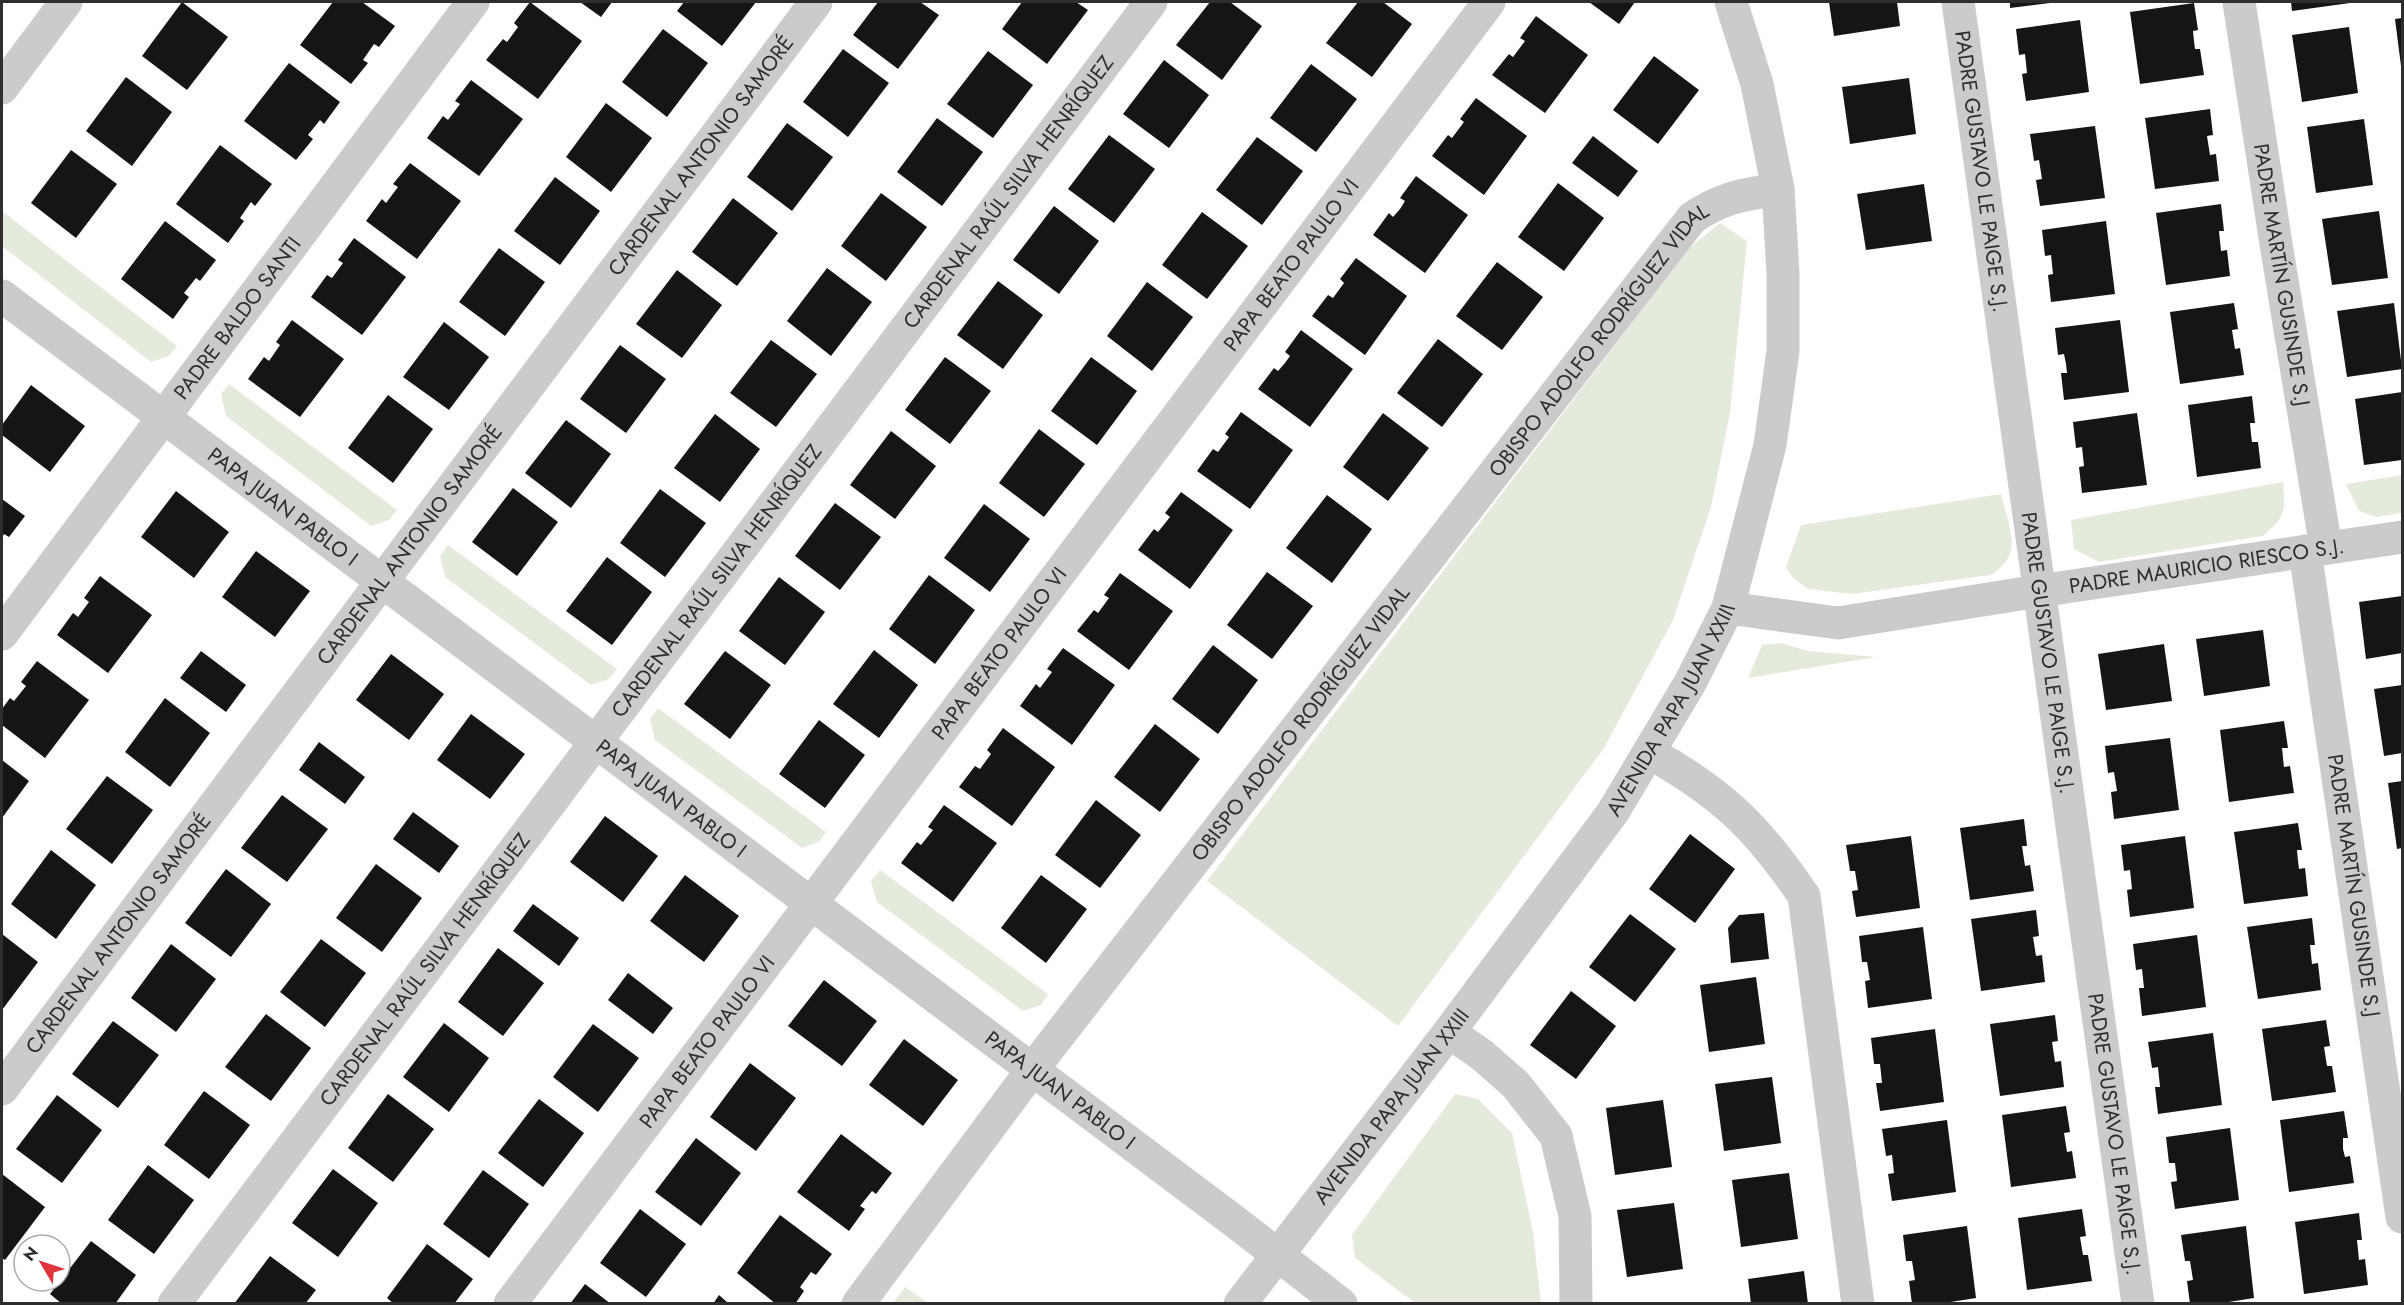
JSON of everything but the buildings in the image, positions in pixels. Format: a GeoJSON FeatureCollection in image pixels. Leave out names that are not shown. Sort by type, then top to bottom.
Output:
{"type":"FeatureCollection","features":[{"type":"Feature","properties":{"kind":"street"},"geometry":{"type":"LineString","coordinates":[[2,88],[66,2]]}},
{"type":"Feature","properties":{"kind":"street","name":"PADRE BALDO SANTI"},"geometry":{"type":"LineString","coordinates":[[2,634],[473,2]]}},
{"type":"Feature","properties":{"kind":"street","name":"CARDENAL ANTONIO SAMORÉ"},"geometry":{"type":"LineString","coordinates":[[2,1089],[816,2]]}},
{"type":"Feature","properties":{"kind":"street","name":"CARDENAL RAÚL SILVA HENRÍQUEZ"},"geometry":{"type":"LineString","coordinates":[[174,1304],[1151,2]]}},
{"type":"Feature","properties":{"kind":"street","name":"PAPA BEATO PAULO VI"},"geometry":{"type":"LineString","coordinates":[[510,1304],[1490,2]]}},
{"type":"Feature","properties":{"kind":"street","name":"AVENIDA PAPA JUAN XXIII"},"geometry":{"type":"LineString","coordinates":[[1240,1304],[1449,1032],[1613,812],[1690,683],[1728,608],[1770,445],[1783,351],[1783,273],[1778,189],[1757,84],[1731,2]]}},
{"type":"Feature","properties":{"kind":"street","name":"PADRE GUSTAVO LE PAIGE S.J."},"geometry":{"type":"LineString","coordinates":[[1958,2],[2138,1304]]}},
{"type":"Feature","properties":{"kind":"street","name":"PADRE MARTÍN GUSINDE S.J"},"geometry":{"type":"LineString","coordinates":[[2239,2],[2276,244],[2403,1217]]}},
{"type":"Feature","properties":{"kind":"street","name":"OBISPO ADOLFO RODRÍGUEZ VIDAL"},"geometry":{"type":"LineString","coordinates":[[858,1304],[1032,1070],[1692,218],[1712,204],[1734,196],[1778,189]]}},
{"type":"Feature","properties":{"kind":"street","name":"PAPA JUAN PABLO I"},"geometry":{"type":"LineString","coordinates":[[2,296],[1341,1304]]}},
{"type":"Feature","properties":{"kind":"street","name":"PADRE MAURICIO RIESCO S.J."},"geometry":{"type":"LineString","coordinates":[[1728,608],[1838,623],[2403,537]]}},
{"type":"Feature","properties":{"kind":"street"},"geometry":{"type":"LineString","coordinates":[[1650,753],[1701,784],[1748,823],[1778,858],[1804,896],[1858,1304]]}},
{"type":"Feature","properties":{"kind":"street"},"geometry":{"type":"LineString","coordinates":[[1449,1032],[1482,1055],[1516,1085],[1556,1136],[1575,1216],[1576,1304]]}},
{"type":"Feature","properties":{"kind":"green space"},"geometry":{"type":"Polygon","coordinates":[[[2,211],[177,346],[169,356],[151,362],[2,246],[2,211]]]}},
{"type":"Feature","properties":{"kind":"green space"},"geometry":{"type":"Polygon","coordinates":[[[1720,223],[1747,241],[1730,413],[1711,507],[1673,620],[1604,748],[1398,1026],[1207,881],[1688,249],[1720,223]]]}},
{"type":"Feature","properties":{"kind":"green space"},"geometry":{"type":"Polygon","coordinates":[[[229,384],[397,510],[389,520],[371,526],[226,416],[221,394],[229,384]]]}},
{"type":"Feature","properties":{"kind":"green space"},"geometry":{"type":"Polygon","coordinates":[[[2402,475],[2402,513],[2376,517],[2359,511],[2346,484],[2402,475]]]}},
{"type":"Feature","properties":{"kind":"green space"},"geometry":{"type":"Polygon","coordinates":[[[2283,482],[2283,512],[2277,523],[2263,536],[2099,562],[2074,549],[2071,520],[2283,482]]]}},
{"type":"Feature","properties":{"kind":"green space"},"geometry":{"type":"Polygon","coordinates":[[[2001,494],[2012,540],[2011,550],[2008,559],[1990,575],[1852,594],[1808,589],[1793,578],[1786,567],[1801,525],[2001,494]]]}},
{"type":"Feature","properties":{"kind":"green space"},"geometry":{"type":"Polygon","coordinates":[[[448,545],[617,669],[609,679],[591,685],[445,577],[440,556],[448,545]]]}},
{"type":"Feature","properties":{"kind":"green space"},"geometry":{"type":"Polygon","coordinates":[[[1781,643],[1808,651],[1876,657],[1748,678],[1762,645],[1781,643]]]}},
{"type":"Feature","properties":{"kind":"green space"},"geometry":{"type":"Polygon","coordinates":[[[658,708],[826,832],[819,842],[802,848],[655,740],[650,719],[658,708]]]}},
{"type":"Feature","properties":{"kind":"green space"},"geometry":{"type":"Polygon","coordinates":[[[880,870],[1048,994],[1041,1005],[1023,1011],[877,902],[871,881],[880,870]]]}},
{"type":"Feature","properties":{"kind":"green space"},"geometry":{"type":"Polygon","coordinates":[[[1455,1094],[1478,1099],[1512,1133],[1533,1232],[1541,1303],[1415,1303],[1355,1258],[1352,1235],[1455,1094]]]}},
{"type":"Feature","properties":{"kind":"green space"},"geometry":{"type":"Polygon","coordinates":[[[905,1287],[928,1303],[893,1303],[905,1287]]]}}]}
